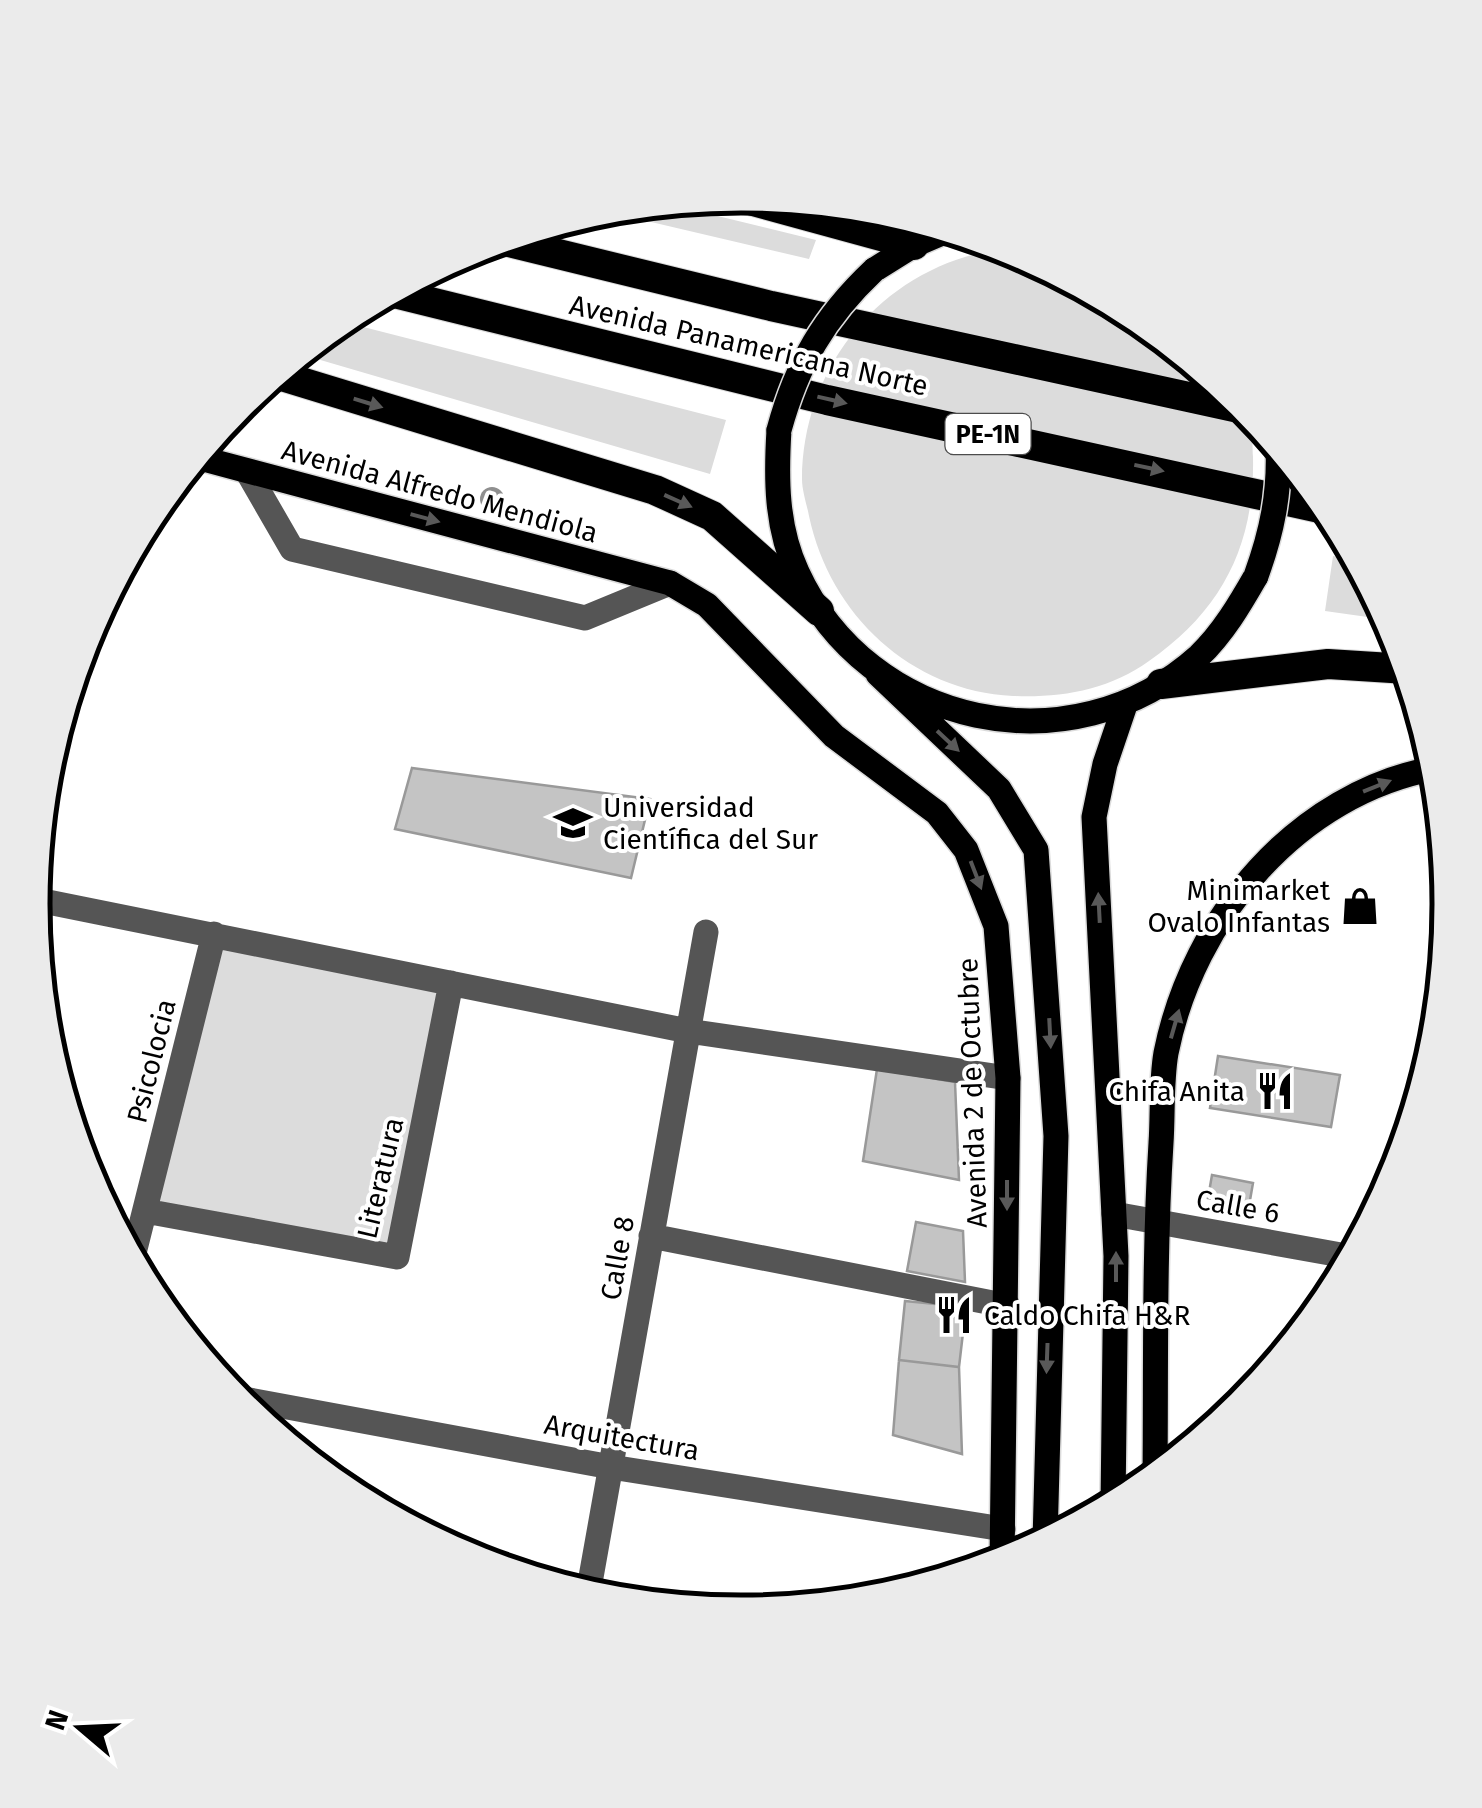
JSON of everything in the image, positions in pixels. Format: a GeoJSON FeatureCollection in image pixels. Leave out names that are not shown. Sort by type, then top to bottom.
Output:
{"type":"FeatureCollection","features":[{"type":"Feature","properties":{"kind":"highway"},"geometry":{"type":"LineString","coordinates":[[811,217],[914,245]]}},
{"type":"Feature","properties":{"kind":"highway","name":"Avenida Panamericana Norte"},"geometry":{"type":"LineString","coordinates":[[529,247],[771,306],[1218,403]]}},
{"type":"Feature","properties":{"kind":"highway","name":"Avenida Panamericana Norte"},"geometry":{"type":"LineString","coordinates":[[411,297],[827,400],[1305,504]]}},
{"type":"Feature","properties":{"kind":"highway"},"geometry":{"type":"LineString","coordinates":[[291,379],[655,490],[712,516],[818,612]]}},
{"type":"Feature","properties":{"kind":"highway"},"geometry":{"type":"LineString","coordinates":[[1161,684],[1328,664],[1390,668]]}},
{"type":"Feature","properties":{"kind":"main road"},"geometry":{"type":"LineString","coordinates":[[927,239],[874,270],[840,302],[812,341],[791,384],[779,430],[776,477],[782,524],[796,570],[818,612],[845,645],[999,789],[1036,850],[1054,1114],[1045,1525]]}},
{"type":"Feature","properties":{"kind":"main road","name":"Avenida Alfredo Mendiola"},"geometry":{"type":"LineString","coordinates":[[211,461],[670,583]]}},
{"type":"Feature","properties":{"kind":"main road"},"geometry":{"type":"LineString","coordinates":[[878,674],[916,697],[957,713],[1000,722],[1045,722],[1089,716],[1126,702],[1161,684],[1200,655],[1232,618],[1256,576],[1273,530],[1279,471]]}},
{"type":"Feature","properties":{"kind":"main road","name":"Avenida 2 de Octubre"},"geometry":{"type":"LineString","coordinates":[[670,583],[708,605],[834,736],[937,813],[966,850],[996,926],[1008,1078],[1003,1543]]}},
{"type":"Feature","properties":{"kind":"main road"},"geometry":{"type":"LineString","coordinates":[[1113,1486],[1114,1214],[1094,818],[1105,764],[1126,702]]}},
{"type":"Feature","properties":{"kind":"main road"},"geometry":{"type":"LineString","coordinates":[[1155,1457],[1157,1222],[1166,1054],[1187,981],[1224,909],[1285,844],[1332,805],[1419,771]]}},
{"type":"Feature","properties":{"kind":"main road"},"geometry":{"type":"LineString","coordinates":[[1008,1118],[1054,1114]]}},
{"type":"Feature","properties":{"kind":"street"},"geometry":{"type":"LineString","coordinates":[[246,471],[292,548],[585,618],[670,583]]}},
{"type":"Feature","properties":{"kind":"street"},"geometry":{"type":"LineString","coordinates":[[50,903],[688,1031],[1008,1078]]}},
{"type":"Feature","properties":{"kind":"street","name":"Calle 8"},"geometry":{"type":"LineString","coordinates":[[591,1578],[706,932]]}},
{"type":"Feature","properties":{"kind":"street","name":"Psicolocia"},"geometry":{"type":"LineString","coordinates":[[137,1240],[214,934]]}},
{"type":"Feature","properties":{"kind":"street","name":"Literatura"},"geometry":{"type":"LineString","coordinates":[[145,1211],[397,1257],[451,984]]}},
{"type":"Feature","properties":{"kind":"street","name":"Calle 6"},"geometry":{"type":"LineString","coordinates":[[1114,1214],[1336,1254]]}},
{"type":"Feature","properties":{"kind":"street"},"geometry":{"type":"LineString","coordinates":[[652,1236],[1008,1306]]}},
{"type":"Feature","properties":{"kind":"street","name":"Arquitectura"},"geometry":{"type":"LineString","coordinates":[[262,1402],[611,1467],[1003,1529]]}},
{"type":"Feature","properties":{"kind":"shaded area"},"geometry":{"type":"Polygon","coordinates":[[[708,214],[816,240],[809,259],[643,220],[708,214]]]}},
{"type":"Feature","properties":{"kind":"shaded area"},"geometry":{"type":"Polygon","coordinates":[[[975,255],[1047,284],[1125,329],[1197,384],[1252,439],[1248,519],[1229,574],[1196,621],[1174,642],[1134,671],[1101,685],[1067,693],[1013,696],[976,691],[941,680],[909,663],[856,615],[835,585],[820,552],[802,479],[806,435],[818,395],[836,357],[861,324],[891,296],[925,273],[975,255]]]}},
{"type":"Feature","properties":{"kind":"shaded area"},"geometry":{"type":"Polygon","coordinates":[[[361,326],[726,420],[710,474],[316,359],[361,326]]]}},
{"type":"Feature","properties":{"kind":"shaded area"},"geometry":{"type":"Polygon","coordinates":[[[1333,556],[1338,557],[1369,617],[1325,611],[1333,556]]]}},
{"type":"Feature","properties":{"kind":"shaded area"},"geometry":{"type":"Polygon","coordinates":[[[220,945],[441,990],[388,1249],[154,1205],[220,945]]]}},
{"type":"Feature","properties":{"kind":"building"},"geometry":{"type":"Polygon","coordinates":[[[412,768],[650,799],[631,878],[395,829],[412,768]]]}},
{"type":"Feature","properties":{"kind":"building","name":"Chifa Anita"},"geometry":{"type":"Polygon","coordinates":[[[1218,1056],[1340,1075],[1331,1127],[1210,1108],[1218,1056]]]}},
{"type":"Feature","properties":{"kind":"building"},"geometry":{"type":"Polygon","coordinates":[[[877,1069],[955,1082],[959,1180],[863,1161],[877,1069]]]}},
{"type":"Feature","properties":{"kind":"building"},"geometry":{"type":"Polygon","coordinates":[[[1212,1175],[1253,1183],[1249,1206],[1208,1198],[1212,1175]]]}},
{"type":"Feature","properties":{"kind":"building"},"geometry":{"type":"Polygon","coordinates":[[[916,1222],[963,1231],[965,1282],[907,1271],[916,1222]]]}},
{"type":"Feature","properties":{"kind":"building"},"geometry":{"type":"Polygon","coordinates":[[[905,1301],[966,1307],[959,1367],[899,1360],[905,1301]]]}},
{"type":"Feature","properties":{"kind":"building"},"geometry":{"type":"Polygon","coordinates":[[[899,1360],[959,1367],[962,1454],[893,1435],[899,1360]]]}},
{"type":"Feature","properties":{"kind":"place","name":"Universidad Científica del Sur"},"geometry":{"type":"Point","coordinates":[573,823]}},
{"type":"Feature","properties":{"kind":"place","name":"Minimarket Ovalo Infantas"},"geometry":{"type":"Point","coordinates":[1360,906]}},
{"type":"Feature","properties":{"kind":"place","name":"Chifa Anita"},"geometry":{"type":"Point","coordinates":[1275,1091]}},
{"type":"Feature","properties":{"kind":"place","name":"Caldo Chifa H&R"},"geometry":{"type":"Point","coordinates":[954,1315]}}]}
